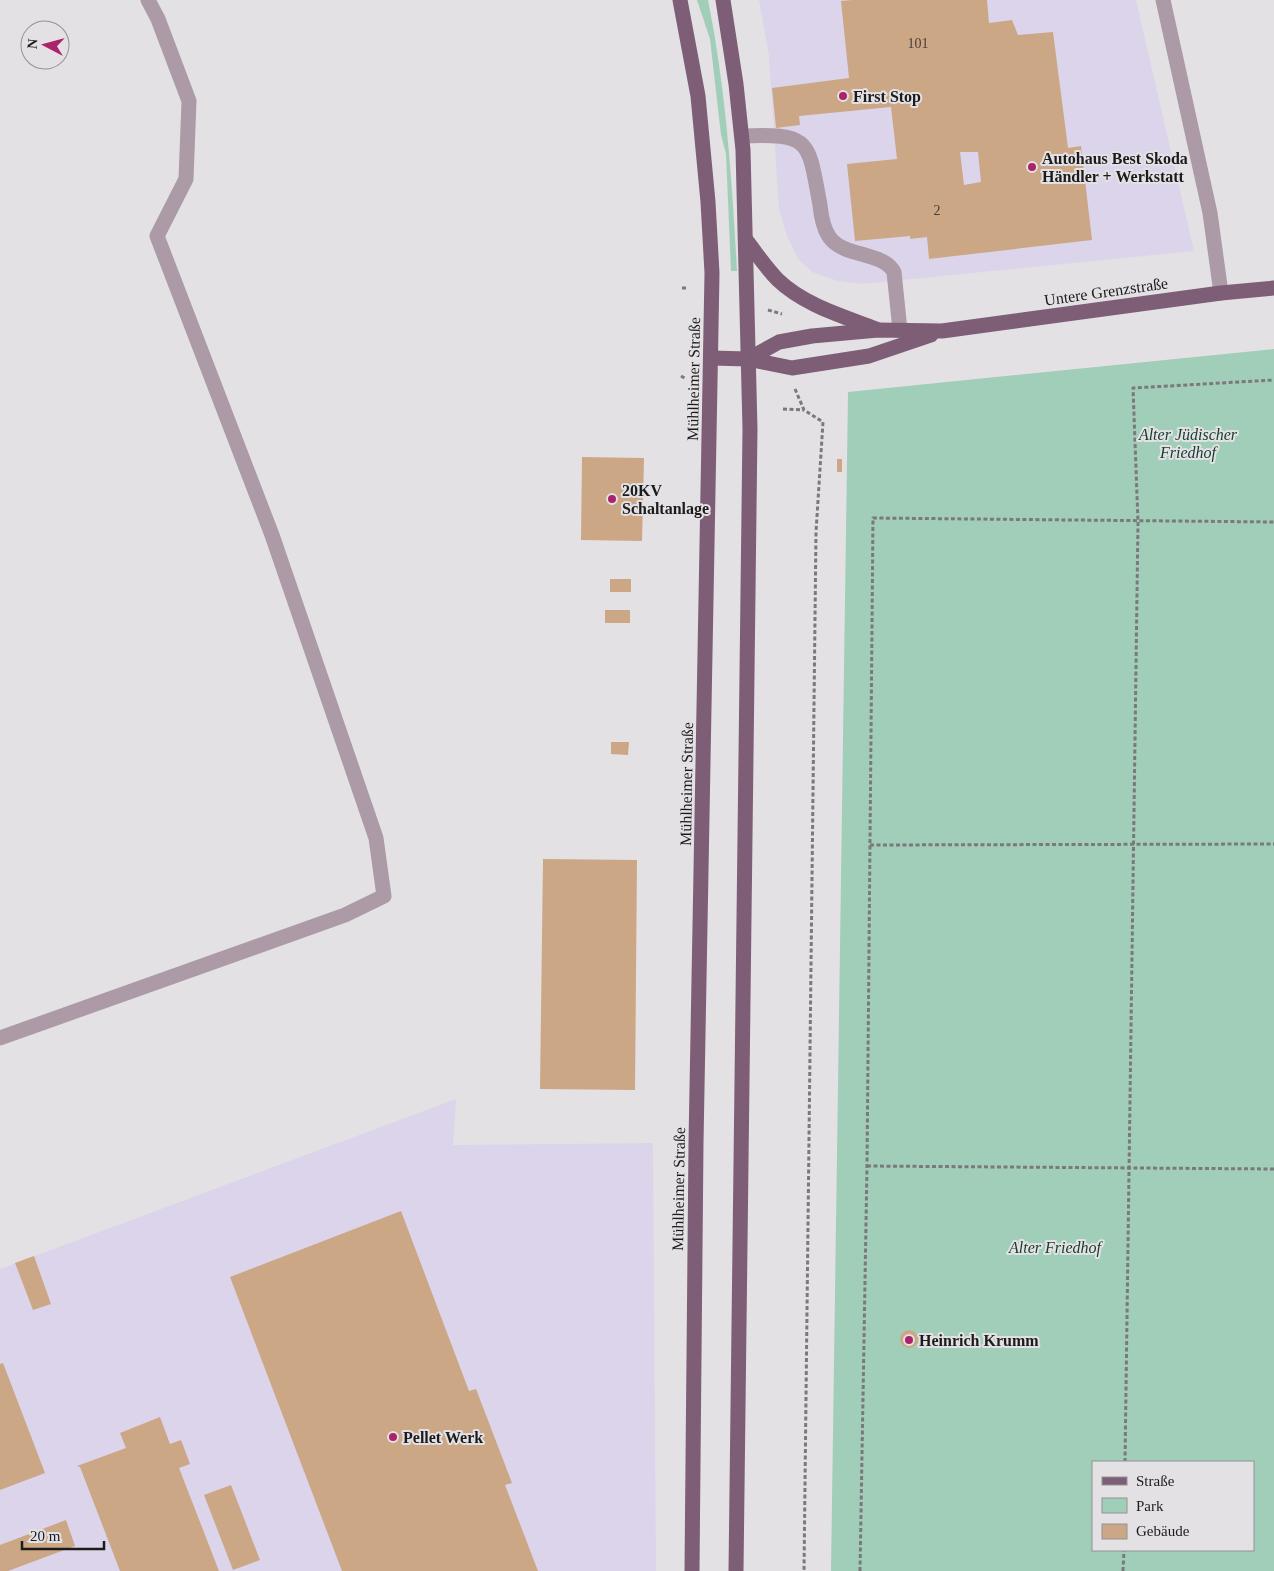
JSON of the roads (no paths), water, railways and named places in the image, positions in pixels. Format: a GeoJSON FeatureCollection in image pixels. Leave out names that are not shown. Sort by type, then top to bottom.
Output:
{"type":"FeatureCollection","features":[{"type":"Feature","properties":{"kind":"main road","name":"Mühlheimer Straße"},"geometry":{"type":"LineString","coordinates":[[680,0],[698,96],[708,202],[712,273],[696,1143],[692,1571]]}},
{"type":"Feature","properties":{"kind":"main road"},"geometry":{"type":"LineString","coordinates":[[723,0],[742,136],[750,439],[736,1571]]}},
{"type":"Feature","properties":{"kind":"main road"},"geometry":{"type":"LineString","coordinates":[[746,240],[769,271],[791,291],[831,311],[878,330]]}},
{"type":"Feature","properties":{"kind":"main road","name":"Untere Grenzstraße"},"geometry":{"type":"LineString","coordinates":[[748,359],[780,342],[812,336],[878,330],[942,331],[1221,293],[1274,288]]}},
{"type":"Feature","properties":{"kind":"main road","name":"Untere Grenzstraße"},"geometry":{"type":"LineString","coordinates":[[748,359],[792,368],[869,356],[942,331]]}},
{"type":"Feature","properties":{"kind":"main road"},"geometry":{"type":"LineString","coordinates":[[711,358],[748,359]]}},
{"type":"Feature","properties":{"kind":"street"},"geometry":{"type":"LineString","coordinates":[[0,1038],[345,915],[384,896],[373,829],[272,535],[157,236],[186,179],[189,101],[158,19],[148,0]]}},
{"type":"Feature","properties":{"kind":"street"},"geometry":{"type":"LineString","coordinates":[[1163,0],[1210,213],[1221,293]]}},
{"type":"Feature","properties":{"kind":"street"},"geometry":{"type":"LineString","coordinates":[[742,136],[792,137],[804,145],[810,155],[821,213],[829,237],[844,249],[887,264],[894,272],[900,330]]}},
{"type":"Feature","properties":{"kind":"place","name":"First Stop"},"geometry":{"type":"Point","coordinates":[843,96]}},
{"type":"Feature","properties":{"kind":"place","name":"Autohaus Best Skoda Händler + Werkstatt"},"geometry":{"type":"Point","coordinates":[1032,167]}},
{"type":"Feature","properties":{"kind":"place","name":"20KV Schaltanlage"},"geometry":{"type":"Point","coordinates":[612,499]}},
{"type":"Feature","properties":{"kind":"place","name":"Heinrich Krumm"},"geometry":{"type":"Point","coordinates":[909,1340]}},
{"type":"Feature","properties":{"kind":"place","name":"Pellet Werk"},"geometry":{"type":"Point","coordinates":[393,1437]}},
{"type":"Feature","properties":{"kind":"park label","name":"Alter Jüdischer Friedhof"},"geometry":{"type":"Point","coordinates":[1188,443]}},
{"type":"Feature","properties":{"kind":"park label","name":"Alter Friedhof"},"geometry":{"type":"Point","coordinates":[1055,1247]}}]}
